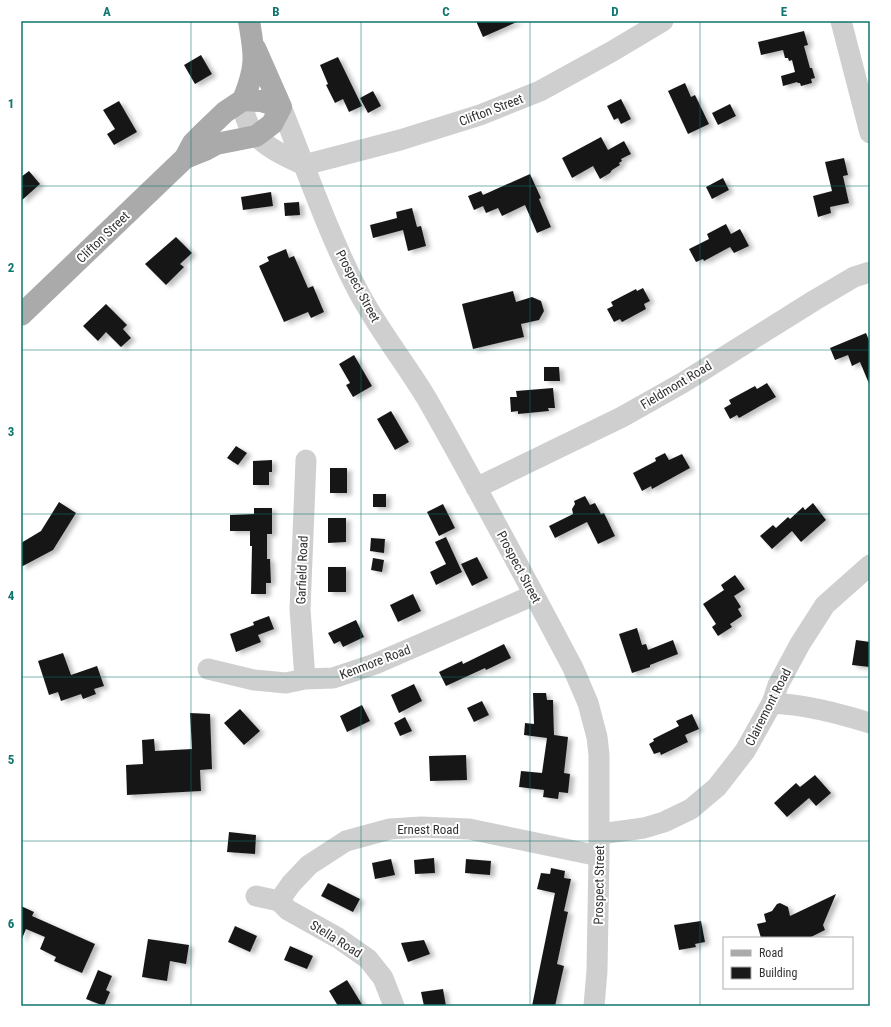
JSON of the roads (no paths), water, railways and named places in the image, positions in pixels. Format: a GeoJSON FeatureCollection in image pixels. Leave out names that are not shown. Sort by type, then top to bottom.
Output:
{"type":"FeatureCollection","features":[{"type":"Feature","properties":{"kind":"main road","name":"Prospect Street"},"geometry":{"type":"LineString","coordinates":[[243,100],[252,74],[254,63],[251,31]]}},
{"type":"Feature","properties":{"kind":"main road","name":"Prospect Street"},"geometry":{"type":"LineString","coordinates":[[251,31],[281,107]]}},
{"type":"Feature","properties":{"kind":"main road"},"geometry":{"type":"LineString","coordinates":[[243,100],[261,101],[281,107]]}},
{"type":"Feature","properties":{"kind":"main road","name":"Clifton Street"},"geometry":{"type":"LineString","coordinates":[[21,316],[184,158],[193,143],[224,112],[243,100]]}},
{"type":"Feature","properties":{"kind":"main road","name":"Clifton Street"},"geometry":{"type":"LineString","coordinates":[[184,158],[216,144],[256,136],[272,124],[281,107]]}},
{"type":"Feature","properties":{"kind":"street","name":"Clifton Street"},"geometry":{"type":"LineString","coordinates":[[304,165],[400,140],[493,110],[540,91],[611,52],[663,21]]}},
{"type":"Feature","properties":{"kind":"street"},"geometry":{"type":"LineString","coordinates":[[841,21],[870,133]]}},
{"type":"Feature","properties":{"kind":"street","name":"Prospect Street"},"geometry":{"type":"LineString","coordinates":[[243,100],[245,120],[249,128],[256,136],[273,149],[304,165]]}},
{"type":"Feature","properties":{"kind":"street","name":"Prospect Street"},"geometry":{"type":"LineString","coordinates":[[281,107],[335,241],[357,289],[376,322],[420,388],[476,488],[573,668],[588,702],[593,720],[599,755],[600,834],[597,971],[594,1006]]}},
{"type":"Feature","properties":{"kind":"street","name":"Fieldmont Road"},"geometry":{"type":"LineString","coordinates":[[476,488],[622,417],[684,382],[814,300],[854,277],[870,272]]}},
{"type":"Feature","properties":{"kind":"street","name":"Garfield Road"},"geometry":{"type":"LineString","coordinates":[[305,679],[300,609],[306,460]]}},
{"type":"Feature","properties":{"kind":"street","name":"Clairemont Road"},"geometry":{"type":"LineString","coordinates":[[600,834],[644,828],[664,822],[691,809],[717,787],[745,751],[772,703],[778,685],[800,644],[825,605],[870,565]]}},
{"type":"Feature","properties":{"kind":"street","name":"Kenmore Road"},"geometry":{"type":"LineString","coordinates":[[208,669],[254,680],[286,683],[305,679],[334,678],[374,664],[534,595]]}},
{"type":"Feature","properties":{"kind":"street"},"geometry":{"type":"LineString","coordinates":[[772,703],[798,705],[832,711],[870,723]]}},
{"type":"Feature","properties":{"kind":"street","name":"Ernest Road"},"geometry":{"type":"LineString","coordinates":[[279,901],[291,884],[309,865],[315,861],[346,841],[390,829],[421,827],[469,829],[599,856]]}},
{"type":"Feature","properties":{"kind":"street","name":"Stella Road"},"geometry":{"type":"LineString","coordinates":[[256,896],[279,901],[288,910],[338,938],[368,959],[383,978],[394,1006]]}}]}
